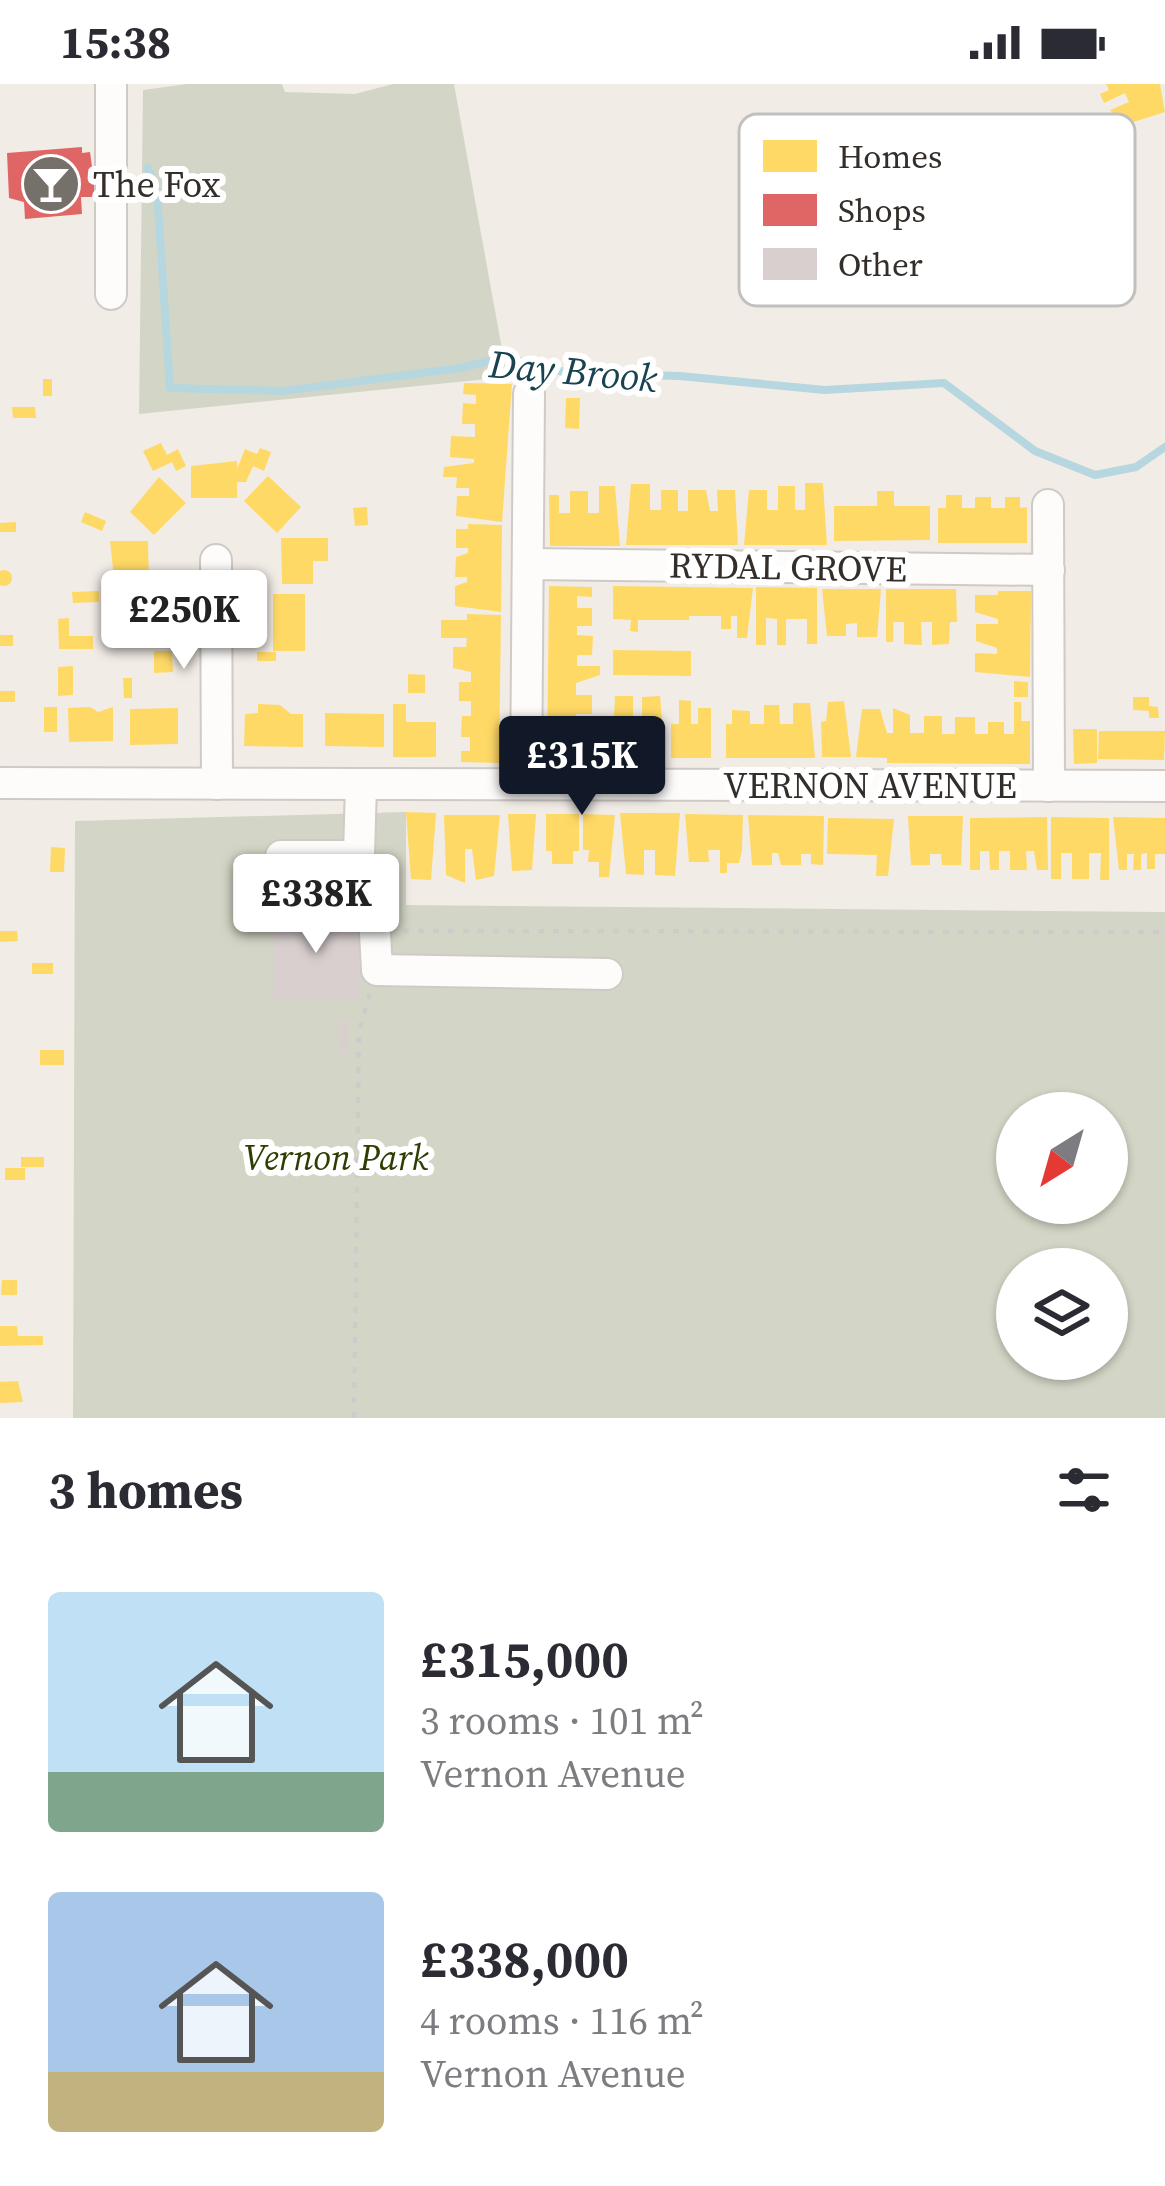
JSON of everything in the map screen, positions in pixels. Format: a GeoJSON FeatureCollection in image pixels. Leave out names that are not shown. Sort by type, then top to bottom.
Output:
{"type":"FeatureCollection","features":[{"type":"Feature","properties":{"kind":"street"},"geometry":{"type":"LineString","coordinates":[[111,84],[111,294]]}},
{"type":"Feature","properties":{"kind":"street"},"geometry":{"type":"LineString","coordinates":[[526,784],[529,394]]}},
{"type":"Feature","properties":{"kind":"street"},"geometry":{"type":"LineString","coordinates":[[1048,505],[1049,786]]}},
{"type":"Feature","properties":{"kind":"street"},"geometry":{"type":"LineString","coordinates":[[216,560],[217,784]]}},
{"type":"Feature","properties":{"kind":"street","name":"RYDAL GROVE"},"geometry":{"type":"LineString","coordinates":[[527,564],[1049,570]]}},
{"type":"Feature","properties":{"kind":"street","name":"VERNON AVENUE"},"geometry":{"type":"LineString","coordinates":[[0,783],[1165,786]]}},
{"type":"Feature","properties":{"kind":"street"},"geometry":{"type":"LineString","coordinates":[[361,784],[359,856],[375,917],[377,970],[607,974]]}},
{"type":"Feature","properties":{"kind":"street"},"geometry":{"type":"LineString","coordinates":[[281,856],[359,856]]}},
{"type":"Feature","properties":{"kind":"path"},"geometry":{"type":"LineString","coordinates":[[273,903],[375,917],[1165,932]]}},
{"type":"Feature","properties":{"kind":"path"},"geometry":{"type":"LineString","coordinates":[[354,1418],[359,1031],[377,970]]}},
{"type":"Feature","properties":{"kind":"green space"},"geometry":{"type":"Polygon","coordinates":[[[187,84],[282,84],[285,92],[355,94],[393,84],[454,84],[507,377],[139,414],[143,90],[187,84]]]}},
{"type":"Feature","properties":{"kind":"green space","name":"Vernon Park"},"geometry":{"type":"Polygon","coordinates":[[[406,812],[406,905],[1165,912],[1165,1418],[73,1418],[75,821],[406,812]]]}},
{"type":"Feature","properties":{"kind":"building: Homes"},"geometry":{"type":"Polygon","coordinates":[[[1106,84],[1160,84],[1165,112],[1135,122],[1135,114],[1114,114],[1110,110],[1129,102],[1125,93],[1104,103],[1100,94],[1109,90],[1106,84]]]}},
{"type":"Feature","properties":{"kind":"building: Homes"},"geometry":{"type":"Polygon","coordinates":[[[43,379],[52,379],[52,396],[43,396],[43,379]]]}},
{"type":"Feature","properties":{"kind":"building: Homes"},"geometry":{"type":"Polygon","coordinates":[[[464,383],[512,384],[502,522],[456,516],[457,496],[469,496],[469,488],[456,488],[457,477],[443,477],[444,467],[474,463],[474,459],[450,457],[451,436],[475,437],[475,424],[462,424],[463,403],[476,404],[476,395],[463,394],[464,383]]]}},
{"type":"Feature","properties":{"kind":"building: Homes"},"geometry":{"type":"Polygon","coordinates":[[[566,398],[580,398],[579,429],[565,428],[566,398]]]}},
{"type":"Feature","properties":{"kind":"building: Homes"},"geometry":{"type":"Polygon","coordinates":[[[12,407],[35,407],[36,418],[13,418],[12,407]]]}},
{"type":"Feature","properties":{"kind":"building: Homes"},"geometry":{"type":"Polygon","coordinates":[[[161,443],[167,455],[178,449],[186,466],[176,471],[172,462],[153,471],[143,451],[161,443]]]}},
{"type":"Feature","properties":{"kind":"building: Homes"},"geometry":{"type":"Polygon","coordinates":[[[260,448],[271,452],[264,471],[253,466],[246,482],[237,482],[237,498],[191,498],[191,466],[237,461],[237,469],[245,449],[257,454],[260,448]]]}},
{"type":"Feature","properties":{"kind":"building: Homes"},"geometry":{"type":"Polygon","coordinates":[[[268,476],[301,507],[277,533],[244,501],[268,476]]]}},
{"type":"Feature","properties":{"kind":"building: Homes"},"geometry":{"type":"Polygon","coordinates":[[[159,477],[186,503],[154,535],[130,512],[159,477]]]}},
{"type":"Feature","properties":{"kind":"building: Homes"},"geometry":{"type":"Polygon","coordinates":[[[805,483],[823,483],[827,545],[744,545],[749,490],[767,490],[767,510],[778,510],[778,486],[795,486],[795,510],[805,510],[805,483]]]}},
{"type":"Feature","properties":{"kind":"building: Homes"},"geometry":{"type":"Polygon","coordinates":[[[631,484],[650,484],[650,510],[661,510],[661,490],[678,490],[678,511],[688,511],[688,490],[706,490],[710,511],[718,511],[717,490],[735,490],[738,545],[626,545],[631,484]]]}},
{"type":"Feature","properties":{"kind":"building: Homes"},"geometry":{"type":"Polygon","coordinates":[[[599,486],[615,486],[620,546],[550,546],[549,495],[559,495],[559,513],[570,513],[570,491],[588,491],[588,513],[599,513],[599,486]]]}},
{"type":"Feature","properties":{"kind":"building: Homes"},"geometry":{"type":"Polygon","coordinates":[[[877,491],[894,491],[894,506],[930,506],[930,540],[834,541],[834,506],[877,506],[877,491]]]}},
{"type":"Feature","properties":{"kind":"building: Homes"},"geometry":{"type":"Polygon","coordinates":[[[946,495],[962,495],[962,508],[975,508],[975,497],[991,497],[991,508],[1005,508],[1005,497],[1020,497],[1020,508],[1027,507],[1027,543],[938,543],[938,508],[946,508],[946,495]]]}},
{"type":"Feature","properties":{"kind":"building: Homes"},"geometry":{"type":"Polygon","coordinates":[[[367,507],[368,525],[355,526],[353,508],[367,507]]]}},
{"type":"Feature","properties":{"kind":"building: Homes"},"geometry":{"type":"Polygon","coordinates":[[[85,512],[106,521],[102,531],[81,522],[85,512]]]}},
{"type":"Feature","properties":{"kind":"building: Homes"},"geometry":{"type":"Polygon","coordinates":[[[16,522],[16,532],[0,532],[0,523],[16,522]]]}},
{"type":"Feature","properties":{"kind":"building: Homes"},"geometry":{"type":"Polygon","coordinates":[[[468,524],[502,525],[501,612],[455,606],[455,586],[467,582],[467,577],[455,577],[456,557],[468,553],[468,548],[456,548],[456,529],[468,529],[468,524]]]}},
{"type":"Feature","properties":{"kind":"building: Homes"},"geometry":{"type":"Polygon","coordinates":[[[281,538],[328,538],[328,561],[313,561],[313,584],[282,584],[281,538]]]}},
{"type":"Feature","properties":{"kind":"building: Homes"},"geometry":{"type":"Polygon","coordinates":[[[110,541],[148,541],[149,587],[115,587],[110,541]]]}},
{"type":"Feature","properties":{"kind":"building: Homes"},"geometry":{"type":"Polygon","coordinates":[[[-1,573],[9,573],[9,583],[-1,583],[-1,573]]]}},
{"type":"Feature","properties":{"kind":"building: Homes"},"geometry":{"type":"Polygon","coordinates":[[[549,586],[592,587],[592,597],[577,596],[577,608],[592,608],[592,626],[577,626],[577,635],[593,636],[592,655],[577,655],[577,666],[600,666],[600,675],[576,683],[576,695],[592,695],[592,714],[576,714],[576,724],[600,725],[599,743],[576,743],[576,753],[600,754],[600,764],[547,763],[549,586]]]}},
{"type":"Feature","properties":{"kind":"building: Homes"},"geometry":{"type":"Polygon","coordinates":[[[613,586],[753,588],[747,638],[737,638],[737,616],[731,616],[731,629],[721,629],[721,616],[689,616],[689,620],[638,620],[638,632],[630,631],[631,620],[613,619],[613,586]]]}},
{"type":"Feature","properties":{"kind":"building: Homes"},"geometry":{"type":"Polygon","coordinates":[[[756,587],[817,588],[817,644],[807,644],[807,619],[786,619],[786,645],[777,645],[777,619],[766,618],[766,645],[756,645],[756,587]]]}},
{"type":"Feature","properties":{"kind":"building: Homes"},"geometry":{"type":"Polygon","coordinates":[[[822,589],[881,589],[877,637],[857,637],[857,623],[846,624],[846,636],[827,636],[822,589]]]}},
{"type":"Feature","properties":{"kind":"building: Homes"},"geometry":{"type":"Polygon","coordinates":[[[886,589],[956,589],[957,622],[950,622],[949,644],[932,645],[932,622],[921,622],[922,645],[904,644],[904,622],[893,622],[893,642],[886,642],[886,589]]]}},
{"type":"Feature","properties":{"kind":"building: Homes"},"geometry":{"type":"Polygon","coordinates":[[[99,591],[99,602],[73,603],[72,592],[99,591]]]}},
{"type":"Feature","properties":{"kind":"building: Homes"},"geometry":{"type":"Polygon","coordinates":[[[998,591],[1031,591],[1030,677],[975,672],[975,653],[997,654],[997,648],[976,641],[976,624],[998,624],[998,619],[975,612],[975,595],[998,595],[998,591]]]}},
{"type":"Feature","properties":{"kind":"building: Homes"},"geometry":{"type":"Polygon","coordinates":[[[273,594],[305,594],[305,651],[273,651],[273,594]]]}},
{"type":"Feature","properties":{"kind":"building: Homes"},"geometry":{"type":"Polygon","coordinates":[[[123,597],[159,597],[159,643],[114,643],[114,637],[105,637],[110,620],[123,620],[123,597]]]}},
{"type":"Feature","properties":{"kind":"building: Homes"},"geometry":{"type":"Polygon","coordinates":[[[467,614],[501,615],[499,763],[461,762],[461,751],[470,751],[470,737],[461,737],[462,716],[471,716],[471,701],[459,701],[459,682],[471,682],[471,672],[453,668],[453,647],[466,647],[467,638],[441,638],[441,620],[467,620],[467,614]]]}},
{"type":"Feature","properties":{"kind":"building: Homes"},"geometry":{"type":"Polygon","coordinates":[[[69,618],[69,636],[93,636],[93,649],[59,649],[58,619],[69,618]]]}},
{"type":"Feature","properties":{"kind":"building: Homes"},"geometry":{"type":"Polygon","coordinates":[[[0,635],[13,635],[13,646],[0,646],[0,635]]]}},
{"type":"Feature","properties":{"kind":"building: Homes"},"geometry":{"type":"Polygon","coordinates":[[[613,650],[691,651],[691,676],[613,675],[613,650]]]}},
{"type":"Feature","properties":{"kind":"building: Homes"},"geometry":{"type":"Polygon","coordinates":[[[154,651],[172,651],[173,672],[154,673],[154,651]]]}},
{"type":"Feature","properties":{"kind":"building: Homes"},"geometry":{"type":"Polygon","coordinates":[[[257,652],[276,652],[276,661],[257,661],[257,652]]]}},
{"type":"Feature","properties":{"kind":"building: Homes"},"geometry":{"type":"Polygon","coordinates":[[[73,666],[73,695],[58,696],[58,667],[73,666]]]}},
{"type":"Feature","properties":{"kind":"building: Homes"},"geometry":{"type":"Polygon","coordinates":[[[408,674],[425,675],[425,693],[408,693],[408,674]]]}},
{"type":"Feature","properties":{"kind":"building: Homes"},"geometry":{"type":"Polygon","coordinates":[[[123,678],[132,678],[132,698],[124,698],[123,678]]]}},
{"type":"Feature","properties":{"kind":"building: Homes"},"geometry":{"type":"Polygon","coordinates":[[[1014,681],[1028,682],[1028,697],[1014,697],[1014,681]]]}},
{"type":"Feature","properties":{"kind":"building: Homes"},"geometry":{"type":"Polygon","coordinates":[[[0,691],[15,691],[15,702],[0,702],[0,691]]]}},
{"type":"Feature","properties":{"kind":"building: Homes"},"geometry":{"type":"Polygon","coordinates":[[[615,696],[633,696],[633,721],[642,721],[642,697],[660,696],[665,757],[612,757],[615,696]]]}},
{"type":"Feature","properties":{"kind":"building: Homes"},"geometry":{"type":"Polygon","coordinates":[[[1133,697],[1149,697],[1149,706],[1158,707],[1159,718],[1149,718],[1149,711],[1133,710],[1133,697]]]}},
{"type":"Feature","properties":{"kind":"building: Homes"},"geometry":{"type":"Polygon","coordinates":[[[679,700],[691,701],[691,724],[698,724],[698,708],[711,708],[711,758],[671,758],[671,724],[679,724],[679,700]]]}},
{"type":"Feature","properties":{"kind":"building: Homes"},"geometry":{"type":"Polygon","coordinates":[[[844,701],[851,757],[822,757],[821,722],[826,721],[828,702],[844,701]]]}},
{"type":"Feature","properties":{"kind":"building: Homes"},"geometry":{"type":"Polygon","coordinates":[[[1014,702],[1021,702],[1021,721],[1030,721],[1030,764],[887,763],[887,758],[856,757],[862,709],[880,709],[887,733],[893,733],[893,708],[910,715],[910,733],[924,733],[924,716],[942,716],[942,734],[955,734],[955,717],[975,717],[975,734],[988,734],[988,722],[1004,722],[1004,734],[1014,734],[1014,702]]]}},
{"type":"Feature","properties":{"kind":"building: Homes"},"geometry":{"type":"Polygon","coordinates":[[[793,703],[810,703],[815,758],[726,758],[726,724],[732,724],[732,710],[750,711],[750,724],[764,724],[764,705],[779,705],[780,724],[793,724],[793,703]]]}},
{"type":"Feature","properties":{"kind":"building: Homes"},"geometry":{"type":"Polygon","coordinates":[[[258,704],[280,705],[291,714],[303,714],[303,747],[244,746],[245,714],[258,713],[258,704]]]}},
{"type":"Feature","properties":{"kind":"building: Homes"},"geometry":{"type":"Polygon","coordinates":[[[393,704],[406,704],[406,722],[436,722],[436,757],[393,757],[393,704]]]}},
{"type":"Feature","properties":{"kind":"building: Homes"},"geometry":{"type":"Polygon","coordinates":[[[44,707],[57,707],[57,732],[44,732],[44,707]]]}},
{"type":"Feature","properties":{"kind":"building: Homes"},"geometry":{"type":"Polygon","coordinates":[[[90,707],[98,712],[113,707],[113,741],[69,742],[68,708],[90,707]]]}},
{"type":"Feature","properties":{"kind":"building: Homes"},"geometry":{"type":"Polygon","coordinates":[[[178,708],[178,744],[130,745],[130,709],[178,708]]]}},
{"type":"Feature","properties":{"kind":"building: Homes"},"geometry":{"type":"Polygon","coordinates":[[[325,713],[384,714],[384,747],[325,746],[325,713]]]}},
{"type":"Feature","properties":{"kind":"building: Homes"},"geometry":{"type":"Polygon","coordinates":[[[1073,729],[1097,729],[1097,763],[1074,764],[1073,729]]]}},
{"type":"Feature","properties":{"kind":"building: Homes"},"geometry":{"type":"Polygon","coordinates":[[[1099,731],[1165,731],[1164,760],[1098,759],[1099,731]]]}},
{"type":"Feature","properties":{"kind":"building: Homes"},"geometry":{"type":"Polygon","coordinates":[[[406,812],[436,813],[431,880],[411,879],[406,812]]]}},
{"type":"Feature","properties":{"kind":"building: Homes"},"geometry":{"type":"Polygon","coordinates":[[[620,813],[680,813],[675,876],[655,875],[655,850],[644,850],[644,875],[626,874],[620,813]]]}},
{"type":"Feature","properties":{"kind":"building: Homes"},"geometry":{"type":"Polygon","coordinates":[[[508,814],[536,814],[532,870],[512,871],[508,814]]]}},
{"type":"Feature","properties":{"kind":"building: Homes"},"geometry":{"type":"Polygon","coordinates":[[[546,814],[579,814],[579,851],[573,851],[573,864],[552,864],[552,851],[546,851],[546,814]]]}},
{"type":"Feature","properties":{"kind":"building: Homes"},"geometry":{"type":"Polygon","coordinates":[[[583,814],[615,815],[609,877],[599,877],[599,862],[588,862],[589,850],[583,850],[583,814]]]}},
{"type":"Feature","properties":{"kind":"building: Homes"},"geometry":{"type":"Polygon","coordinates":[[[685,814],[743,815],[739,863],[727,863],[727,873],[720,873],[720,850],[708,850],[709,862],[689,862],[685,814]]]}},
{"type":"Feature","properties":{"kind":"building: Homes"},"geometry":{"type":"Polygon","coordinates":[[[444,815],[500,815],[494,876],[476,880],[472,849],[465,849],[465,883],[446,875],[444,815]]]}},
{"type":"Feature","properties":{"kind":"building: Homes"},"geometry":{"type":"Polygon","coordinates":[[[748,815],[824,816],[823,865],[811,864],[811,854],[801,854],[801,865],[781,865],[778,853],[772,853],[772,865],[752,865],[748,815]]]}},
{"type":"Feature","properties":{"kind":"building: Homes"},"geometry":{"type":"Polygon","coordinates":[[[908,816],[963,816],[961,865],[942,865],[941,854],[930,854],[930,865],[911,865],[908,816]]]}},
{"type":"Feature","properties":{"kind":"building: Homes"},"geometry":{"type":"Polygon","coordinates":[[[1047,817],[1048,870],[1037,870],[1034,851],[1026,851],[1027,870],[1010,870],[1010,851],[999,851],[999,870],[990,870],[989,851],[980,851],[980,870],[970,870],[970,818],[1047,817]]]}},
{"type":"Feature","properties":{"kind":"building: Homes"},"geometry":{"type":"Polygon","coordinates":[[[1051,817],[1109,818],[1109,880],[1100,880],[1101,853],[1089,853],[1089,879],[1072,879],[1072,853],[1061,853],[1061,879],[1051,879],[1051,817]]]}},
{"type":"Feature","properties":{"kind":"building: Homes"},"geometry":{"type":"Polygon","coordinates":[[[1113,817],[1165,818],[1165,854],[1155,854],[1155,869],[1147,869],[1147,853],[1141,854],[1141,870],[1133,870],[1134,854],[1127,854],[1127,870],[1119,870],[1113,817]]]}},
{"type":"Feature","properties":{"kind":"building: Homes"},"geometry":{"type":"Polygon","coordinates":[[[828,818],[894,819],[888,876],[876,876],[877,855],[827,854],[828,818]]]}},
{"type":"Feature","properties":{"kind":"building: Homes"},"geometry":{"type":"Polygon","coordinates":[[[51,847],[65,848],[64,872],[50,872],[51,847]]]}},
{"type":"Feature","properties":{"kind":"building: Homes"},"geometry":{"type":"Polygon","coordinates":[[[0,931],[17,931],[18,941],[0,942],[0,931]]]}},
{"type":"Feature","properties":{"kind":"building: Homes"},"geometry":{"type":"Polygon","coordinates":[[[32,963],[53,963],[53,974],[32,974],[32,963]]]}},
{"type":"Feature","properties":{"kind":"building: Homes"},"geometry":{"type":"Polygon","coordinates":[[[40,1050],[64,1050],[64,1065],[40,1065],[40,1050]]]}},
{"type":"Feature","properties":{"kind":"building: Homes"},"geometry":{"type":"Polygon","coordinates":[[[21,1157],[44,1157],[44,1167],[21,1167],[21,1157]]]}},
{"type":"Feature","properties":{"kind":"building: Homes"},"geometry":{"type":"Polygon","coordinates":[[[5,1168],[25,1168],[25,1180],[5,1180],[5,1168]]]}},
{"type":"Feature","properties":{"kind":"building: Homes"},"geometry":{"type":"Polygon","coordinates":[[[2,1280],[17,1280],[17,1295],[1,1295],[2,1280]]]}},
{"type":"Feature","properties":{"kind":"building: Homes"},"geometry":{"type":"Polygon","coordinates":[[[0,1326],[17,1326],[18,1336],[43,1336],[43,1345],[0,1346],[0,1326]]]}},
{"type":"Feature","properties":{"kind":"building: Homes"},"geometry":{"type":"Polygon","coordinates":[[[18,1381],[23,1402],[0,1403],[0,1382],[18,1381]]]}},
{"type":"Feature","properties":{"kind":"building: Shops","name":"The Fox"},"geometry":{"type":"Polygon","coordinates":[[[82,147],[82,153],[90,152],[95,189],[92,197],[81,197],[82,214],[25,219],[24,202],[9,198],[7,153],[82,147]]]}},
{"type":"Feature","properties":{"kind":"building: Other"},"geometry":{"type":"Polygon","coordinates":[[[273,912],[359,912],[359,1000],[273,1000],[273,912]]]}},
{"type":"Feature","properties":{"kind":"building: Other"},"geometry":{"type":"Polygon","coordinates":[[[348,1020],[349,1054],[339,1054],[338,1021],[348,1020]]]}},
{"type":"Feature","properties":{"kind":"waterway","name":"Day Brook"},"geometry":{"type":"LineString","coordinates":[[148,168],[157,191],[170,388],[283,391],[461,368],[504,357],[568,373],[680,376],[825,390],[944,383],[1035,451],[1095,475],[1136,467],[1165,447]]}},
{"type":"Feature","properties":{"kind":"place","name":"The Fox"},"geometry":{"type":"Point","coordinates":[51,184]}}]}
